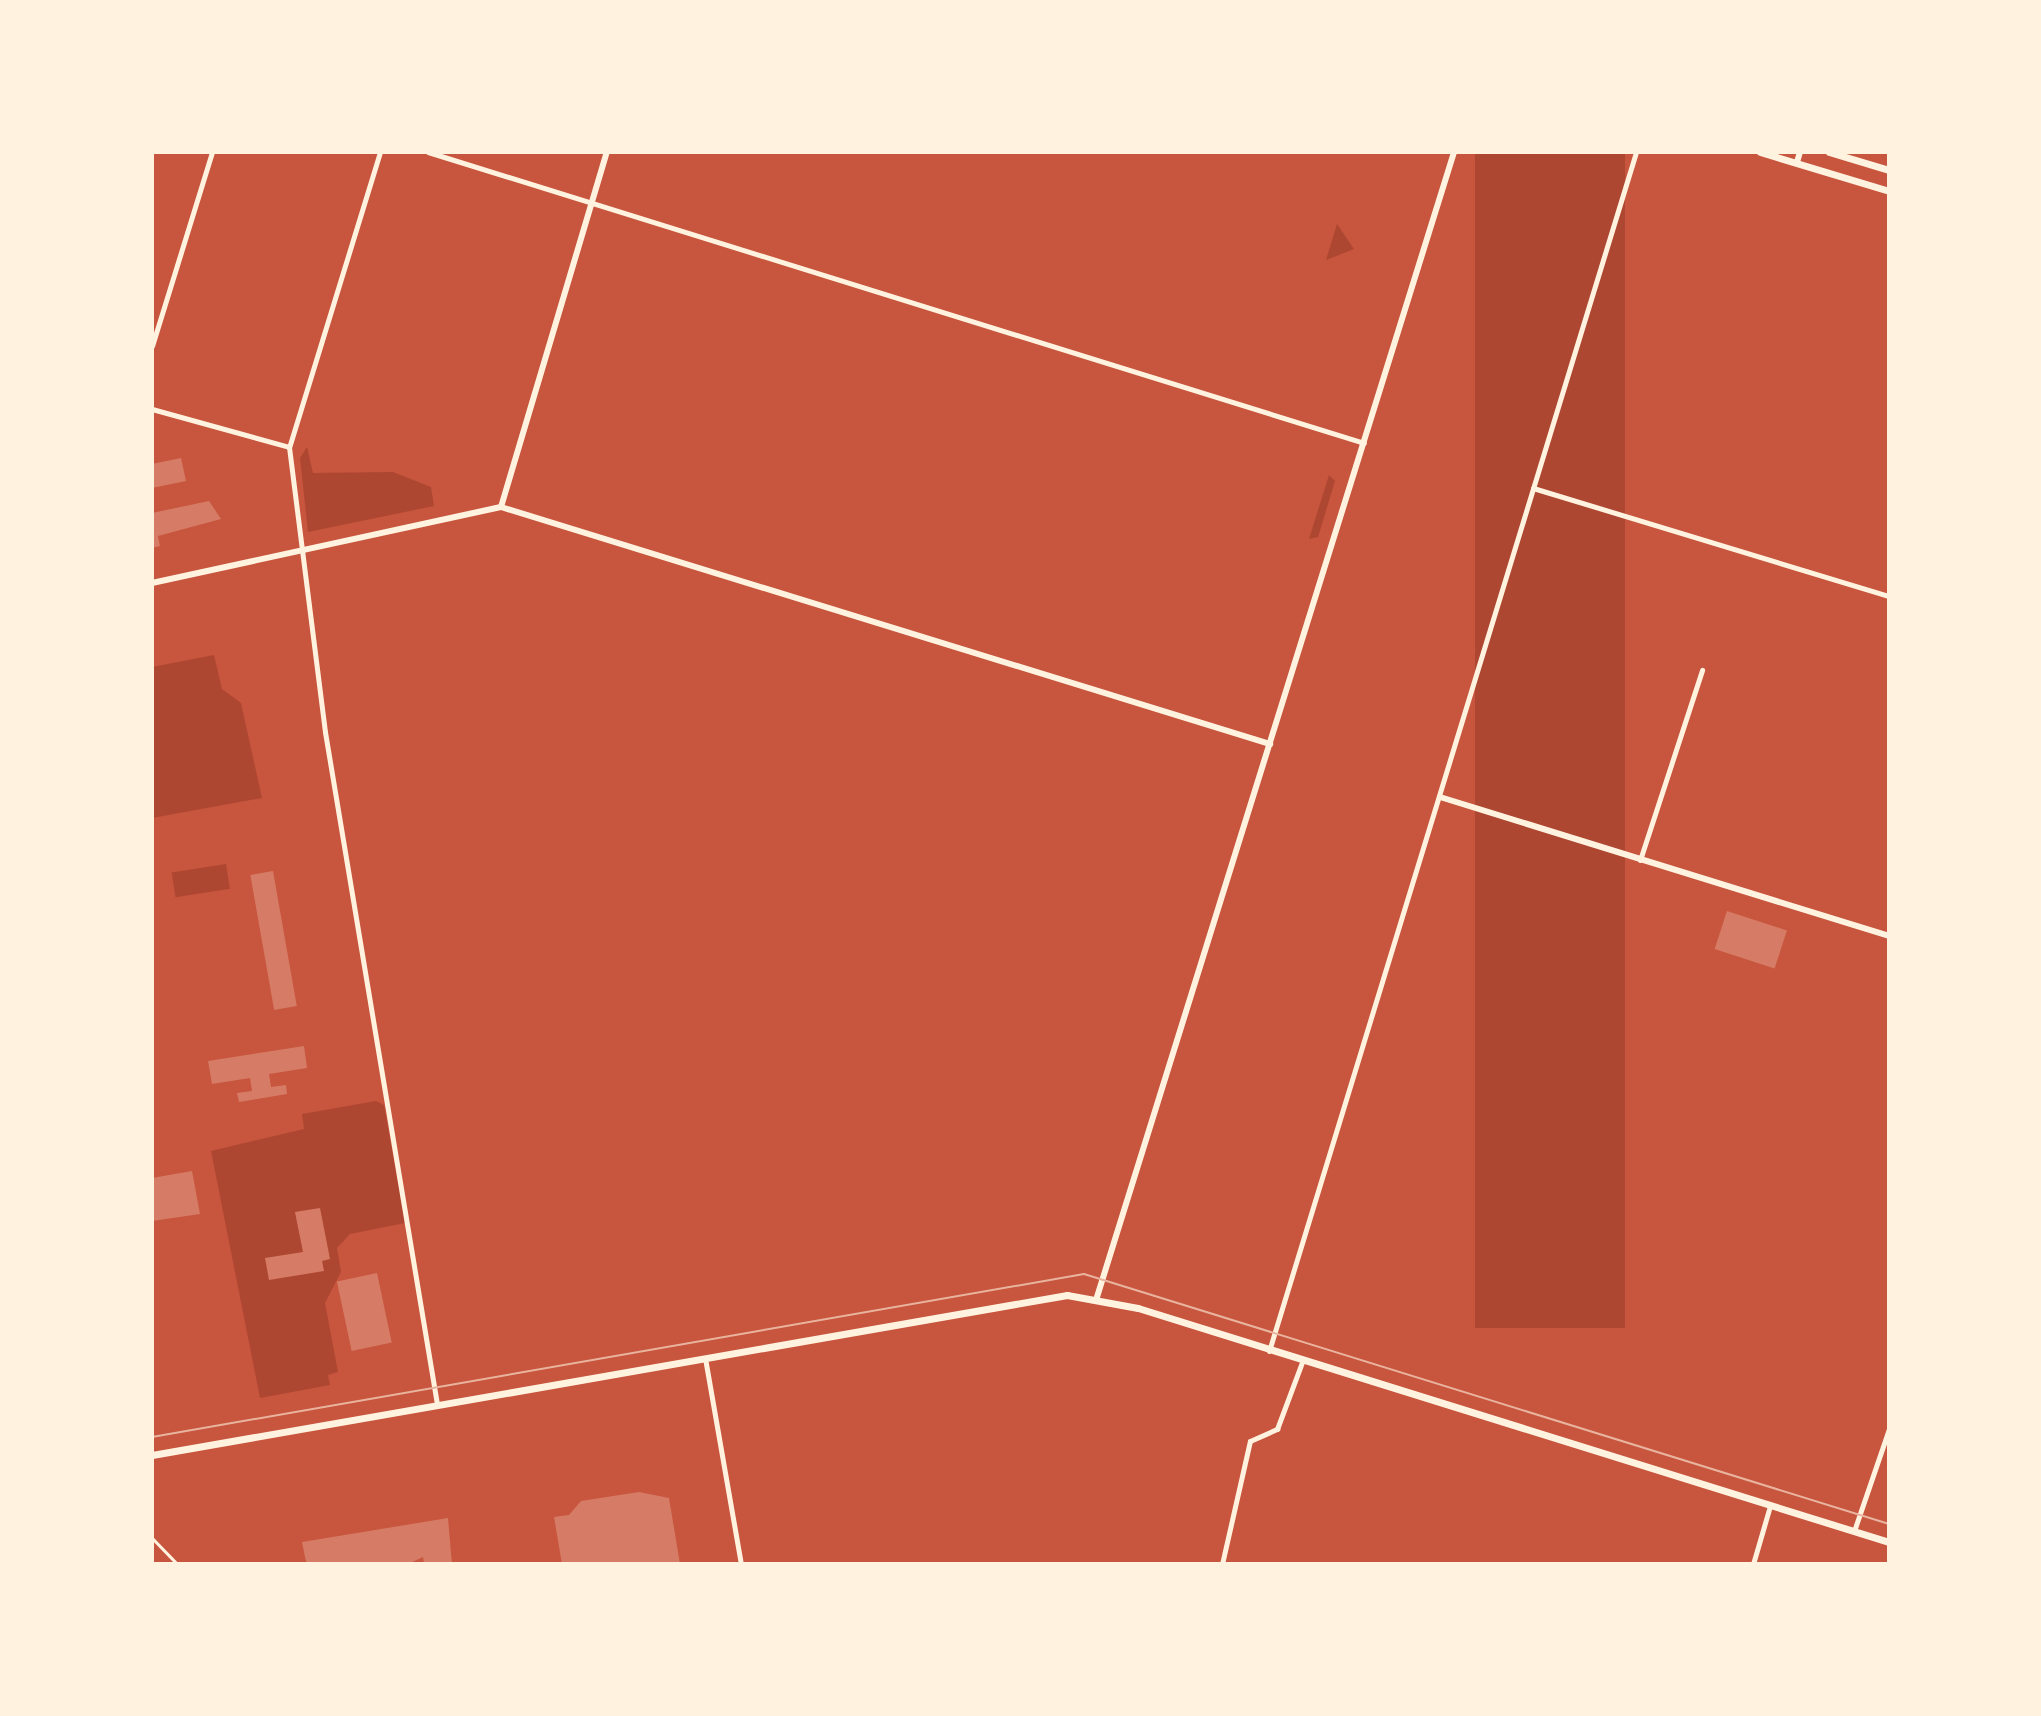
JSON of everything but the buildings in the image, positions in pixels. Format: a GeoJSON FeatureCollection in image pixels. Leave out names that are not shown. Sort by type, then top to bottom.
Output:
{"type":"FeatureCollection","features":[{"type":"Feature","properties":{"kind":"main road"},"geometry":{"type":"LineString","coordinates":[[1760,152],[1889,191]]}},
{"type":"Feature","properties":{"kind":"main road"},"geometry":{"type":"LineString","coordinates":[[1829,152],[1889,170]]}},
{"type":"Feature","properties":{"kind":"main road"},"geometry":{"type":"LineString","coordinates":[[152,1455],[1067,1295],[1097,1297],[1889,1542]]}},
{"type":"Feature","properties":{"kind":"street"},"geometry":{"type":"LineString","coordinates":[[152,346],[212,152]]}},
{"type":"Feature","properties":{"kind":"street"},"geometry":{"type":"LineString","coordinates":[[380,152],[289,447],[298,551],[437,1404]]}},
{"type":"Feature","properties":{"kind":"street"},"geometry":{"type":"LineString","coordinates":[[428,152],[1364,443]]}},
{"type":"Feature","properties":{"kind":"street"},"geometry":{"type":"LineString","coordinates":[[501,507],[607,152]]}},
{"type":"Feature","properties":{"kind":"street"},"geometry":{"type":"LineString","coordinates":[[1097,1297],[1454,152]]}},
{"type":"Feature","properties":{"kind":"street"},"geometry":{"type":"LineString","coordinates":[[1269,1351],[1636,152]]}},
{"type":"Feature","properties":{"kind":"street"},"geometry":{"type":"LineString","coordinates":[[1797,162],[1800,152]]}},
{"type":"Feature","properties":{"kind":"street"},"geometry":{"type":"LineString","coordinates":[[152,409],[289,447]]}},
{"type":"Feature","properties":{"kind":"street"},"geometry":{"type":"LineString","coordinates":[[1533,488],[1889,596]]}},
{"type":"Feature","properties":{"kind":"street"},"geometry":{"type":"LineString","coordinates":[[152,583],[501,507],[1270,744]]}},
{"type":"Feature","properties":{"kind":"street"},"geometry":{"type":"LineString","coordinates":[[1639,861],[1702,670]]}},
{"type":"Feature","properties":{"kind":"street"},"geometry":{"type":"LineString","coordinates":[[1440,797],[1889,936]]}},
{"type":"Feature","properties":{"kind":"street"},"geometry":{"type":"LineString","coordinates":[[705,1358],[741,1564]]}},
{"type":"Feature","properties":{"kind":"street"},"geometry":{"type":"LineString","coordinates":[[1222,1564],[1250,1441],[1277,1429],[1302,1362]]}},
{"type":"Feature","properties":{"kind":"street"},"geometry":{"type":"LineString","coordinates":[[1854,1531],[1889,1429]]}},
{"type":"Feature","properties":{"kind":"street"},"geometry":{"type":"LineString","coordinates":[[1753,1564],[1770,1506]]}},
{"type":"Feature","properties":{"kind":"street"},"geometry":{"type":"LineString","coordinates":[[152,1538],[177,1564]]}},
{"type":"Feature","properties":{"kind":"shaded area"},"geometry":{"type":"Polygon","coordinates":[[[1475,152],[1625,152],[1625,1328],[1475,1328],[1475,152]]]}},
{"type":"Feature","properties":{"kind":"shaded area"},"geometry":{"type":"Polygon","coordinates":[[[1337,224],[1354,249],[1326,260],[1337,224]]]}},
{"type":"Feature","properties":{"kind":"shaded area"},"geometry":{"type":"Polygon","coordinates":[[[307,447],[313,473],[393,472],[431,487],[434,506],[308,532],[300,458],[307,447]]]}},
{"type":"Feature","properties":{"kind":"shaded area"},"geometry":{"type":"Polygon","coordinates":[[[1329,475],[1335,481],[1318,537],[1309,539],[1329,475]]]}},
{"type":"Feature","properties":{"kind":"shaded area"},"geometry":{"type":"Polygon","coordinates":[[[214,655],[222,689],[241,703],[262,798],[152,818],[152,667],[214,655]]]}},
{"type":"Feature","properties":{"kind":"shaded area"},"geometry":{"type":"Polygon","coordinates":[[[226,864],[230,889],[176,897],[172,873],[226,864]]]}},
{"type":"Feature","properties":{"kind":"shaded area"},"geometry":{"type":"Polygon","coordinates":[[[376,1101],[384,1105],[405,1223],[350,1234],[337,1248],[341,1272],[325,1303],[338,1372],[328,1375],[330,1385],[260,1398],[211,1151],[304,1129],[302,1114],[376,1101]]]}},
{"type":"Feature","properties":{"kind":"tram line"},"geometry":{"type":"LineString","coordinates":[[152,1437],[1084,1274],[1889,1524]]}}]}
